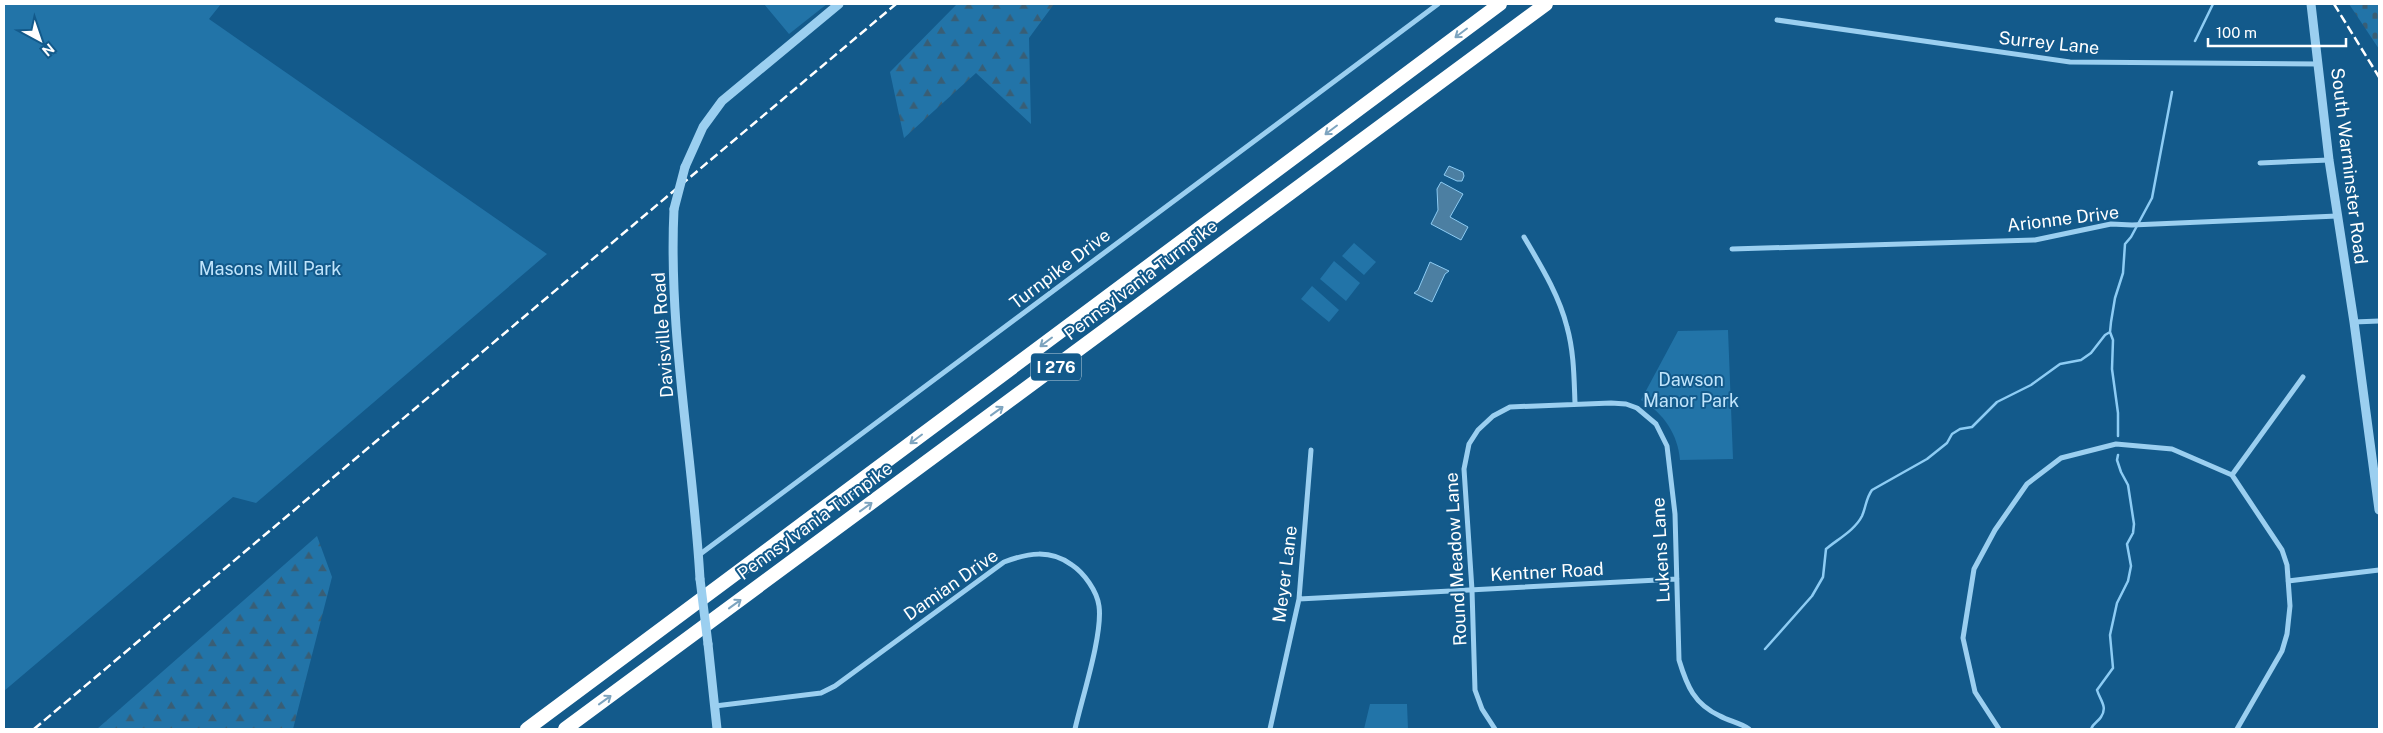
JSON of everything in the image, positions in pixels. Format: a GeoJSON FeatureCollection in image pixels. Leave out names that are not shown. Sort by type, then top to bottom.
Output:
{"type":"FeatureCollection","features":[{"type":"Feature","properties":{"kind":"highway","name":"Pennsylvania Turnpike"},"geometry":{"type":"LineString","coordinates":[[527,729],[1500,4]]}},
{"type":"Feature","properties":{"kind":"highway","name":"Pennsylvania Turnpike"},"geometry":{"type":"LineString","coordinates":[[565,729],[1546,4]]}},
{"type":"Feature","properties":{"kind":"street","name":"Davisville Road"},"geometry":{"type":"LineString","coordinates":[[717,729],[700,579],[676,318],[672,245],[674,209],[685,167],[703,127],[722,101],[839,4]]}},
{"type":"Feature","properties":{"kind":"street","name":"Turnpike Drive"},"geometry":{"type":"LineString","coordinates":[[699,556],[1438,4]]}},
{"type":"Feature","properties":{"kind":"street","name":"South Warminster Road"},"geometry":{"type":"LineString","coordinates":[[2311,4],[2320,64],[2329,160],[2354,322],[2379,510]]}},
{"type":"Feature","properties":{"kind":"street","name":"Surrey Lane"},"geometry":{"type":"LineString","coordinates":[[1777,20],[2070,62],[2320,64]]}},
{"type":"Feature","properties":{"kind":"street"},"geometry":{"type":"LineString","coordinates":[[2260,163],[2329,160]]}},
{"type":"Feature","properties":{"kind":"street","name":"Arionne Drive"},"geometry":{"type":"LineString","coordinates":[[1732,249],[2034,240],[2111,224],[2132,225],[2337,216]]}},
{"type":"Feature","properties":{"kind":"street"},"geometry":{"type":"LineString","coordinates":[[1524,237],[1559,302],[1568,328],[1573,356],[1575,404]]}},
{"type":"Feature","properties":{"kind":"street"},"geometry":{"type":"LineString","coordinates":[[2354,322],[2379,321]]}},
{"type":"Feature","properties":{"kind":"street"},"geometry":{"type":"LineString","coordinates":[[2232,475],[2303,377]]}},
{"type":"Feature","properties":{"kind":"street","name":"Lukens Lane"},"geometry":{"type":"LineString","coordinates":[[1575,404],[1626,404],[1637,408],[1656,424],[1667,446],[1675,514],[1679,660],[1686,683],[1694,698],[1703,706],[1746,729]]}},
{"type":"Feature","properties":{"kind":"street","name":"Round Meadow Lane"},"geometry":{"type":"LineString","coordinates":[[1495,729],[1482,709],[1475,690],[1472,590],[1464,469],[1469,444],[1478,430],[1493,416],[1510,407],[1575,404]]}},
{"type":"Feature","properties":{"kind":"street"},"geometry":{"type":"LineString","coordinates":[[1998,729],[1975,692],[1963,638],[1974,570],[1995,530],[2027,484],[2060,458],[2116,444],[2172,449],[2232,475],[2282,550],[2287,565],[2290,606],[2287,634],[2282,651],[2237,729]]}},
{"type":"Feature","properties":{"kind":"street","name":"Meyer Lane"},"geometry":{"type":"LineString","coordinates":[[1270,729],[1300,600],[1311,450]]}},
{"type":"Feature","properties":{"kind":"street","name":"Damian Drive"},"geometry":{"type":"LineString","coordinates":[[715,706],[821,693],[835,686],[1004,562],[1024,554],[1040,553],[1062,558],[1079,569],[1090,585],[1099,604],[1099,625],[1075,729]]}},
{"type":"Feature","properties":{"kind":"street"},"geometry":{"type":"LineString","coordinates":[[2288,581],[2379,570]]}},
{"type":"Feature","properties":{"kind":"street","name":"Kentner Road"},"geometry":{"type":"LineString","coordinates":[[1300,600],[1677,579]]}},
{"type":"Feature","properties":{"kind":"green space","name":"Masons Mill Park"},"geometry":{"type":"Polygon","coordinates":[[[4,4],[221,4],[209,19],[547,254],[256,503],[233,497],[4,691],[4,4]]]}},
{"type":"Feature","properties":{"kind":"green space"},"geometry":{"type":"Polygon","coordinates":[[[764,4],[827,4],[789,34],[764,4]]]}},
{"type":"Feature","properties":{"kind":"green space"},"geometry":{"type":"Polygon","coordinates":[[[957,4],[1054,4],[1029,38],[1031,124],[976,73],[904,138],[890,72],[957,4]]]}},
{"type":"Feature","properties":{"kind":"green space"},"geometry":{"type":"Polygon","coordinates":[[[2349,4],[2379,4],[2379,49],[2349,4]]]}},
{"type":"Feature","properties":{"kind":"green space"},"geometry":{"type":"Polygon","coordinates":[[[1354,243],[1376,262],[1364,275],[1342,256],[1354,243]]]}},
{"type":"Feature","properties":{"kind":"green space"},"geometry":{"type":"Polygon","coordinates":[[[1334,261],[1360,283],[1346,301],[1320,279],[1334,261]]]}},
{"type":"Feature","properties":{"kind":"green space"},"geometry":{"type":"Polygon","coordinates":[[[1312,286],[1339,310],[1329,322],[1301,299],[1312,286]]]}},
{"type":"Feature","properties":{"kind":"green space","name":"Dawson Manor Park"},"geometry":{"type":"Polygon","coordinates":[[[1728,330],[1733,459],[1680,460],[1673,433],[1657,411],[1641,400],[1678,331],[1728,330]]]}},
{"type":"Feature","properties":{"kind":"green space"},"geometry":{"type":"Polygon","coordinates":[[[317,536],[332,577],[293,729],[97,729],[317,536]]]}},
{"type":"Feature","properties":{"kind":"green space"},"geometry":{"type":"Polygon","coordinates":[[[1370,704],[1407,704],[1408,729],[1364,729],[1370,704]]]}},
{"type":"Feature","properties":{"kind":"shaded area"},"geometry":{"type":"Polygon","coordinates":[[[1449,166],[1463,172],[1462,181],[1457,181],[1444,175],[1449,166]]]}},
{"type":"Feature","properties":{"kind":"shaded area"},"geometry":{"type":"Polygon","coordinates":[[[1441,182],[1463,194],[1450,217],[1468,227],[1461,240],[1431,224],[1438,210],[1437,189],[1441,182]]]}},
{"type":"Feature","properties":{"kind":"shaded area"},"geometry":{"type":"Polygon","coordinates":[[[1430,262],[1449,271],[1445,274],[1432,302],[1414,293],[1418,290],[1430,262]]]}},
{"type":"Feature","properties":{"kind":"waterway"},"geometry":{"type":"LineString","coordinates":[[2195,41],[2213,4]]}},
{"type":"Feature","properties":{"kind":"waterway"},"geometry":{"type":"LineString","coordinates":[[2118,436],[2118,413],[2112,369],[2113,340],[2110,332],[2111,322],[2115,298],[2123,273],[2125,244],[2131,237],[2152,198],[2172,92]]}},
{"type":"Feature","properties":{"kind":"waterway"},"geometry":{"type":"LineString","coordinates":[[1765,649],[1812,596],[1823,577],[1826,549],[1851,530],[1859,521],[1872,490],[1927,459],[1947,443],[1952,434],[1960,429],[1972,427],[1997,402],[2031,385],[2060,364],[2081,360],[2091,353],[2105,335],[2110,332]]}},
{"type":"Feature","properties":{"kind":"waterway"},"geometry":{"type":"LineString","coordinates":[[2091,729],[2100,719],[2104,710],[2097,690],[2113,668],[2110,635],[2117,603],[2128,581],[2131,566],[2127,544],[2133,533],[2134,524],[2128,485],[2121,472],[2117,460],[2118,455]]}},
{"type":"Feature","properties":{"kind":"railway"},"geometry":{"type":"LineString","coordinates":[[34,729],[896,4]]}},
{"type":"Feature","properties":{"kind":"railway"},"geometry":{"type":"LineString","coordinates":[[2334,4],[2379,77]]}}]}
